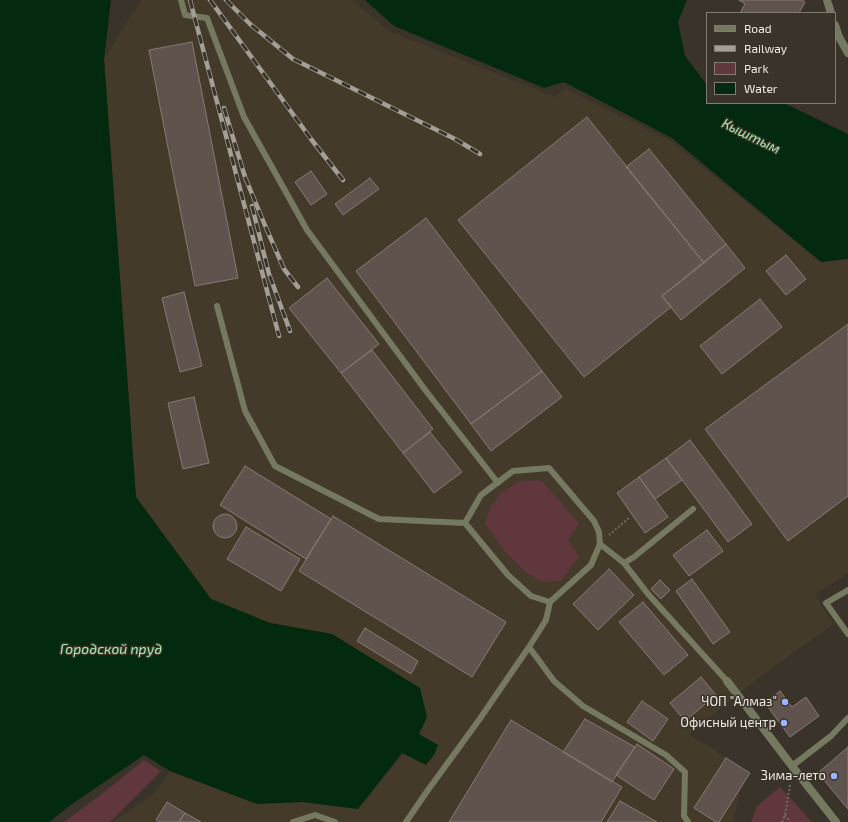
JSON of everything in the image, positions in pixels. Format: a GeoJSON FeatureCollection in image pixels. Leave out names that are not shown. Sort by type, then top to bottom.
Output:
{"type":"FeatureCollection","features":[{"type":"Feature","properties":{"kind":"street"},"geometry":{"type":"LineString","coordinates":[[827,0],[831,12]]}},
{"type":"Feature","properties":{"kind":"street"},"geometry":{"type":"LineString","coordinates":[[836,28],[848,53]]}},
{"type":"Feature","properties":{"kind":"street"},"geometry":{"type":"LineString","coordinates":[[727,681],[836,822]]}},
{"type":"Feature","properties":{"kind":"lane"},"geometry":{"type":"LineString","coordinates":[[181,0],[185,15],[207,18],[244,117],[307,230],[426,391],[498,483]]}},
{"type":"Feature","properties":{"kind":"lane"},"geometry":{"type":"LineString","coordinates":[[217,306],[245,411],[275,466],[379,519],[465,523],[508,575],[525,591],[531,596],[550,602]]}},
{"type":"Feature","properties":{"kind":"lane"},"geometry":{"type":"LineString","coordinates":[[406,822],[529,647],[546,620],[550,602],[591,564],[600,544],[599,532],[594,521],[549,468],[513,471],[482,495],[465,523]]}},
{"type":"Feature","properties":{"kind":"lane"},"geometry":{"type":"LineString","coordinates":[[624,563],[634,557],[693,509]]}},
{"type":"Feature","properties":{"kind":"lane"},"geometry":{"type":"LineString","coordinates":[[600,544],[624,563],[648,594],[727,681]]}},
{"type":"Feature","properties":{"kind":"lane"},"geometry":{"type":"LineString","coordinates":[[848,590],[826,603],[848,634]]}},
{"type":"Feature","properties":{"kind":"lane"},"geometry":{"type":"LineString","coordinates":[[529,647],[554,681],[582,706],[666,755],[685,772],[684,816],[688,822]]}},
{"type":"Feature","properties":{"kind":"lane"},"geometry":{"type":"LineString","coordinates":[[792,766],[831,736],[848,718]]}},
{"type":"Feature","properties":{"kind":"lane"},"geometry":{"type":"LineString","coordinates":[[293,822],[315,816],[335,822]]}},
{"type":"Feature","properties":{"kind":"path"},"geometry":{"type":"LineString","coordinates":[[614,530],[629,518]]}},
{"type":"Feature","properties":{"kind":"path"},"geometry":{"type":"LineString","coordinates":[[782,822],[785,815],[790,785]]}},
{"type":"Feature","properties":{"kind":"path"},"geometry":{"type":"LineString","coordinates":[[785,815],[790,822]]}},
{"type":"Feature","properties":{"kind":"shaded area"},"geometry":{"type":"Polygon","coordinates":[[[141,0],[352,0],[389,31],[556,97],[565,88],[669,140],[821,262],[848,259],[848,573],[815,595],[834,624],[770,669],[689,734],[745,770],[733,822],[112,822],[154,794],[170,771],[257,804],[303,802],[358,809],[419,734],[419,688],[332,634],[270,623],[211,599],[136,497],[104,59],[141,0]]]}},
{"type":"Feature","properties":{"kind":"green space"},"geometry":{"type":"Polygon","coordinates":[[[541,480],[579,523],[568,540],[579,557],[561,581],[543,582],[526,573],[505,552],[485,523],[491,506],[501,493],[520,481],[541,480]]]}},
{"type":"Feature","properties":{"kind":"green space"},"geometry":{"type":"Polygon","coordinates":[[[144,760],[161,771],[110,822],[64,822],[99,796],[144,760]]]}},
{"type":"Feature","properties":{"kind":"green space"},"geometry":{"type":"Polygon","coordinates":[[[780,787],[812,822],[751,822],[757,806],[780,787]]]}},
{"type":"Feature","properties":{"kind":"water","name":"Городской пруд"},"geometry":{"type":"Polygon","coordinates":[[[0,0],[111,0],[104,59],[136,497],[211,599],[270,623],[332,634],[420,688],[427,717],[419,734],[438,745],[434,755],[426,765],[402,753],[358,809],[303,802],[257,804],[170,771],[144,755],[72,804],[49,822],[0,822],[0,0]]]}},
{"type":"Feature","properties":{"kind":"water","name":"Кыштым"},"geometry":{"type":"Polygon","coordinates":[[[365,0],[687,0],[678,22],[685,56],[706,84],[706,104],[786,104],[848,134],[848,259],[821,262],[672,138],[564,82],[544,88],[394,26],[365,0]]]}},
{"type":"Feature","properties":{"kind":"building"},"geometry":{"type":"Polygon","coordinates":[[[739,0],[802,0],[805,2],[800,12],[741,12],[745,4],[739,0]]]}},
{"type":"Feature","properties":{"kind":"building"},"geometry":{"type":"Polygon","coordinates":[[[192,42],[238,278],[195,286],[149,50],[192,42]]]}},
{"type":"Feature","properties":{"kind":"building"},"geometry":{"type":"Polygon","coordinates":[[[587,117],[704,263],[662,296],[671,307],[584,377],[458,220],[587,117]]]}},
{"type":"Feature","properties":{"kind":"building"},"geometry":{"type":"Polygon","coordinates":[[[649,149],[726,244],[704,263],[626,167],[649,149]]]}},
{"type":"Feature","properties":{"kind":"building"},"geometry":{"type":"Polygon","coordinates":[[[311,171],[327,194],[311,205],[295,182],[311,171]]]}},
{"type":"Feature","properties":{"kind":"building"},"geometry":{"type":"Polygon","coordinates":[[[370,178],[379,189],[343,215],[335,204],[370,178]]]}},
{"type":"Feature","properties":{"kind":"building"},"geometry":{"type":"Polygon","coordinates":[[[426,218],[542,371],[471,424],[356,271],[426,218]]]}},
{"type":"Feature","properties":{"kind":"building"},"geometry":{"type":"Polygon","coordinates":[[[726,244],[745,268],[681,320],[662,296],[726,244]]]}},
{"type":"Feature","properties":{"kind":"building"},"geometry":{"type":"Polygon","coordinates":[[[786,255],[806,279],[786,295],[766,271],[786,255]]]}},
{"type":"Feature","properties":{"kind":"building"},"geometry":{"type":"Polygon","coordinates":[[[327,278],[379,344],[341,373],[289,308],[327,278]]]}},
{"type":"Feature","properties":{"kind":"building"},"geometry":{"type":"Polygon","coordinates":[[[184,292],[202,366],[180,372],[162,298],[184,292]]]}},
{"type":"Feature","properties":{"kind":"building"},"geometry":{"type":"Polygon","coordinates":[[[760,299],[782,327],[722,374],[700,346],[760,299]]]}},
{"type":"Feature","properties":{"kind":"building"},"geometry":{"type":"Polygon","coordinates":[[[848,324],[848,496],[788,541],[705,429],[848,324]]]}},
{"type":"Feature","properties":{"kind":"building"},"geometry":{"type":"Polygon","coordinates":[[[372,350],[433,429],[403,453],[341,373],[372,350]]]}},
{"type":"Feature","properties":{"kind":"building"},"geometry":{"type":"Polygon","coordinates":[[[542,371],[562,397],[491,451],[471,424],[542,371]]]}},
{"type":"Feature","properties":{"kind":"building"},"geometry":{"type":"Polygon","coordinates":[[[194,397],[209,463],[183,469],[168,403],[194,397]]]}},
{"type":"Feature","properties":{"kind":"building"},"geometry":{"type":"Polygon","coordinates":[[[430,432],[462,472],[434,493],[403,453],[430,432]]]}},
{"type":"Feature","properties":{"kind":"building"},"geometry":{"type":"Polygon","coordinates":[[[690,440],[752,524],[728,542],[666,458],[690,440]]]}},
{"type":"Feature","properties":{"kind":"building"},"geometry":{"type":"Polygon","coordinates":[[[666,458],[682,480],[655,499],[639,477],[666,458]]]}},
{"type":"Feature","properties":{"kind":"building"},"geometry":{"type":"Polygon","coordinates":[[[245,466],[331,519],[306,559],[220,505],[245,466]]]}},
{"type":"Feature","properties":{"kind":"building"},"geometry":{"type":"Polygon","coordinates":[[[639,477],[668,517],[645,533],[617,493],[639,477]]]}},
{"type":"Feature","properties":{"kind":"building"},"geometry":{"type":"Polygon","coordinates":[[[225,514],[230,515],[236,521],[236,531],[230,537],[225,538],[220,537],[214,531],[213,526],[214,521],[220,515],[225,514]]]}},
{"type":"Feature","properties":{"kind":"building"},"geometry":{"type":"Polygon","coordinates":[[[333,516],[506,622],[472,677],[299,571],[333,516]]]}},
{"type":"Feature","properties":{"kind":"building"},"geometry":{"type":"Polygon","coordinates":[[[246,527],[300,559],[281,591],[227,559],[246,527]]]}},
{"type":"Feature","properties":{"kind":"building"},"geometry":{"type":"Polygon","coordinates":[[[707,530],[723,551],[689,576],[673,555],[707,530]]]}},
{"type":"Feature","properties":{"kind":"building"},"geometry":{"type":"Polygon","coordinates":[[[609,569],[634,595],[598,630],[573,604],[609,569]]]}},
{"type":"Feature","properties":{"kind":"building"},"geometry":{"type":"Polygon","coordinates":[[[692,579],[730,632],[713,644],[676,591],[692,579]]]}},
{"type":"Feature","properties":{"kind":"building"},"geometry":{"type":"Polygon","coordinates":[[[660,580],[670,590],[661,599],[651,589],[660,580]]]}},
{"type":"Feature","properties":{"kind":"building"},"geometry":{"type":"Polygon","coordinates":[[[643,602],[688,655],[664,675],[619,622],[643,602]]]}},
{"type":"Feature","properties":{"kind":"building"},"geometry":{"type":"Polygon","coordinates":[[[365,628],[418,661],[411,674],[357,641],[365,628]]]}},
{"type":"Feature","properties":{"kind":"building"},"geometry":{"type":"Polygon","coordinates":[[[701,677],[716,695],[685,721],[670,703],[701,677]]]}},
{"type":"Feature","properties":{"kind":"building"},"geometry":{"type":"Polygon","coordinates":[[[780,691],[792,707],[806,697],[819,716],[790,737],[765,703],[780,691]]]}},
{"type":"Feature","properties":{"kind":"building"},"geometry":{"type":"Polygon","coordinates":[[[642,701],[668,719],[653,741],[627,722],[642,701]]]}},
{"type":"Feature","properties":{"kind":"building"},"geometry":{"type":"Polygon","coordinates":[[[585,719],[635,747],[612,782],[563,752],[585,719]]]}},
{"type":"Feature","properties":{"kind":"building"},"geometry":{"type":"Polygon","coordinates":[[[511,720],[622,787],[601,822],[449,822],[511,720]]]}},
{"type":"Feature","properties":{"kind":"building"},"geometry":{"type":"Polygon","coordinates":[[[637,744],[674,769],[654,800],[616,775],[637,744]]]}},
{"type":"Feature","properties":{"kind":"building"},"geometry":{"type":"Polygon","coordinates":[[[848,747],[848,809],[818,773],[848,747]]]}},
{"type":"Feature","properties":{"kind":"building"},"geometry":{"type":"Polygon","coordinates":[[[726,758],[750,773],[719,822],[716,822],[694,808],[726,758]]]}},
{"type":"Feature","properties":{"kind":"building"},"geometry":{"type":"Polygon","coordinates":[[[620,801],[657,822],[607,822],[620,801]]]}},
{"type":"Feature","properties":{"kind":"building"},"geometry":{"type":"Polygon","coordinates":[[[167,802],[185,813],[179,822],[159,822],[156,820],[167,802]]]}},
{"type":"Feature","properties":{"kind":"building"},"geometry":{"type":"Polygon","coordinates":[[[185,813],[201,822],[179,822],[185,813]]]}},
{"type":"Feature","properties":{"kind":"railway"},"geometry":{"type":"LineString","coordinates":[[190,0],[279,336]]}},
{"type":"Feature","properties":{"kind":"railway"},"geometry":{"type":"LineString","coordinates":[[210,0],[311,139],[343,180]]}},
{"type":"Feature","properties":{"kind":"railway"},"geometry":{"type":"LineString","coordinates":[[226,0],[250,24],[293,59],[455,139],[480,154]]}},
{"type":"Feature","properties":{"kind":"railway"},"geometry":{"type":"LineString","coordinates":[[224,108],[245,177],[264,223],[284,269],[298,287]]}},
{"type":"Feature","properties":{"kind":"railway"},"geometry":{"type":"LineString","coordinates":[[252,206],[269,274],[290,331]]}},
{"type":"Feature","properties":{"kind":"place","name":"ЧОП \"Алмаз\""},"geometry":{"type":"Point","coordinates":[785,702]}},
{"type":"Feature","properties":{"kind":"place","name":"Офисный центр"},"geometry":{"type":"Point","coordinates":[784,723]}},
{"type":"Feature","properties":{"kind":"place","name":"Зима-лето"},"geometry":{"type":"Point","coordinates":[834,776]}}]}
